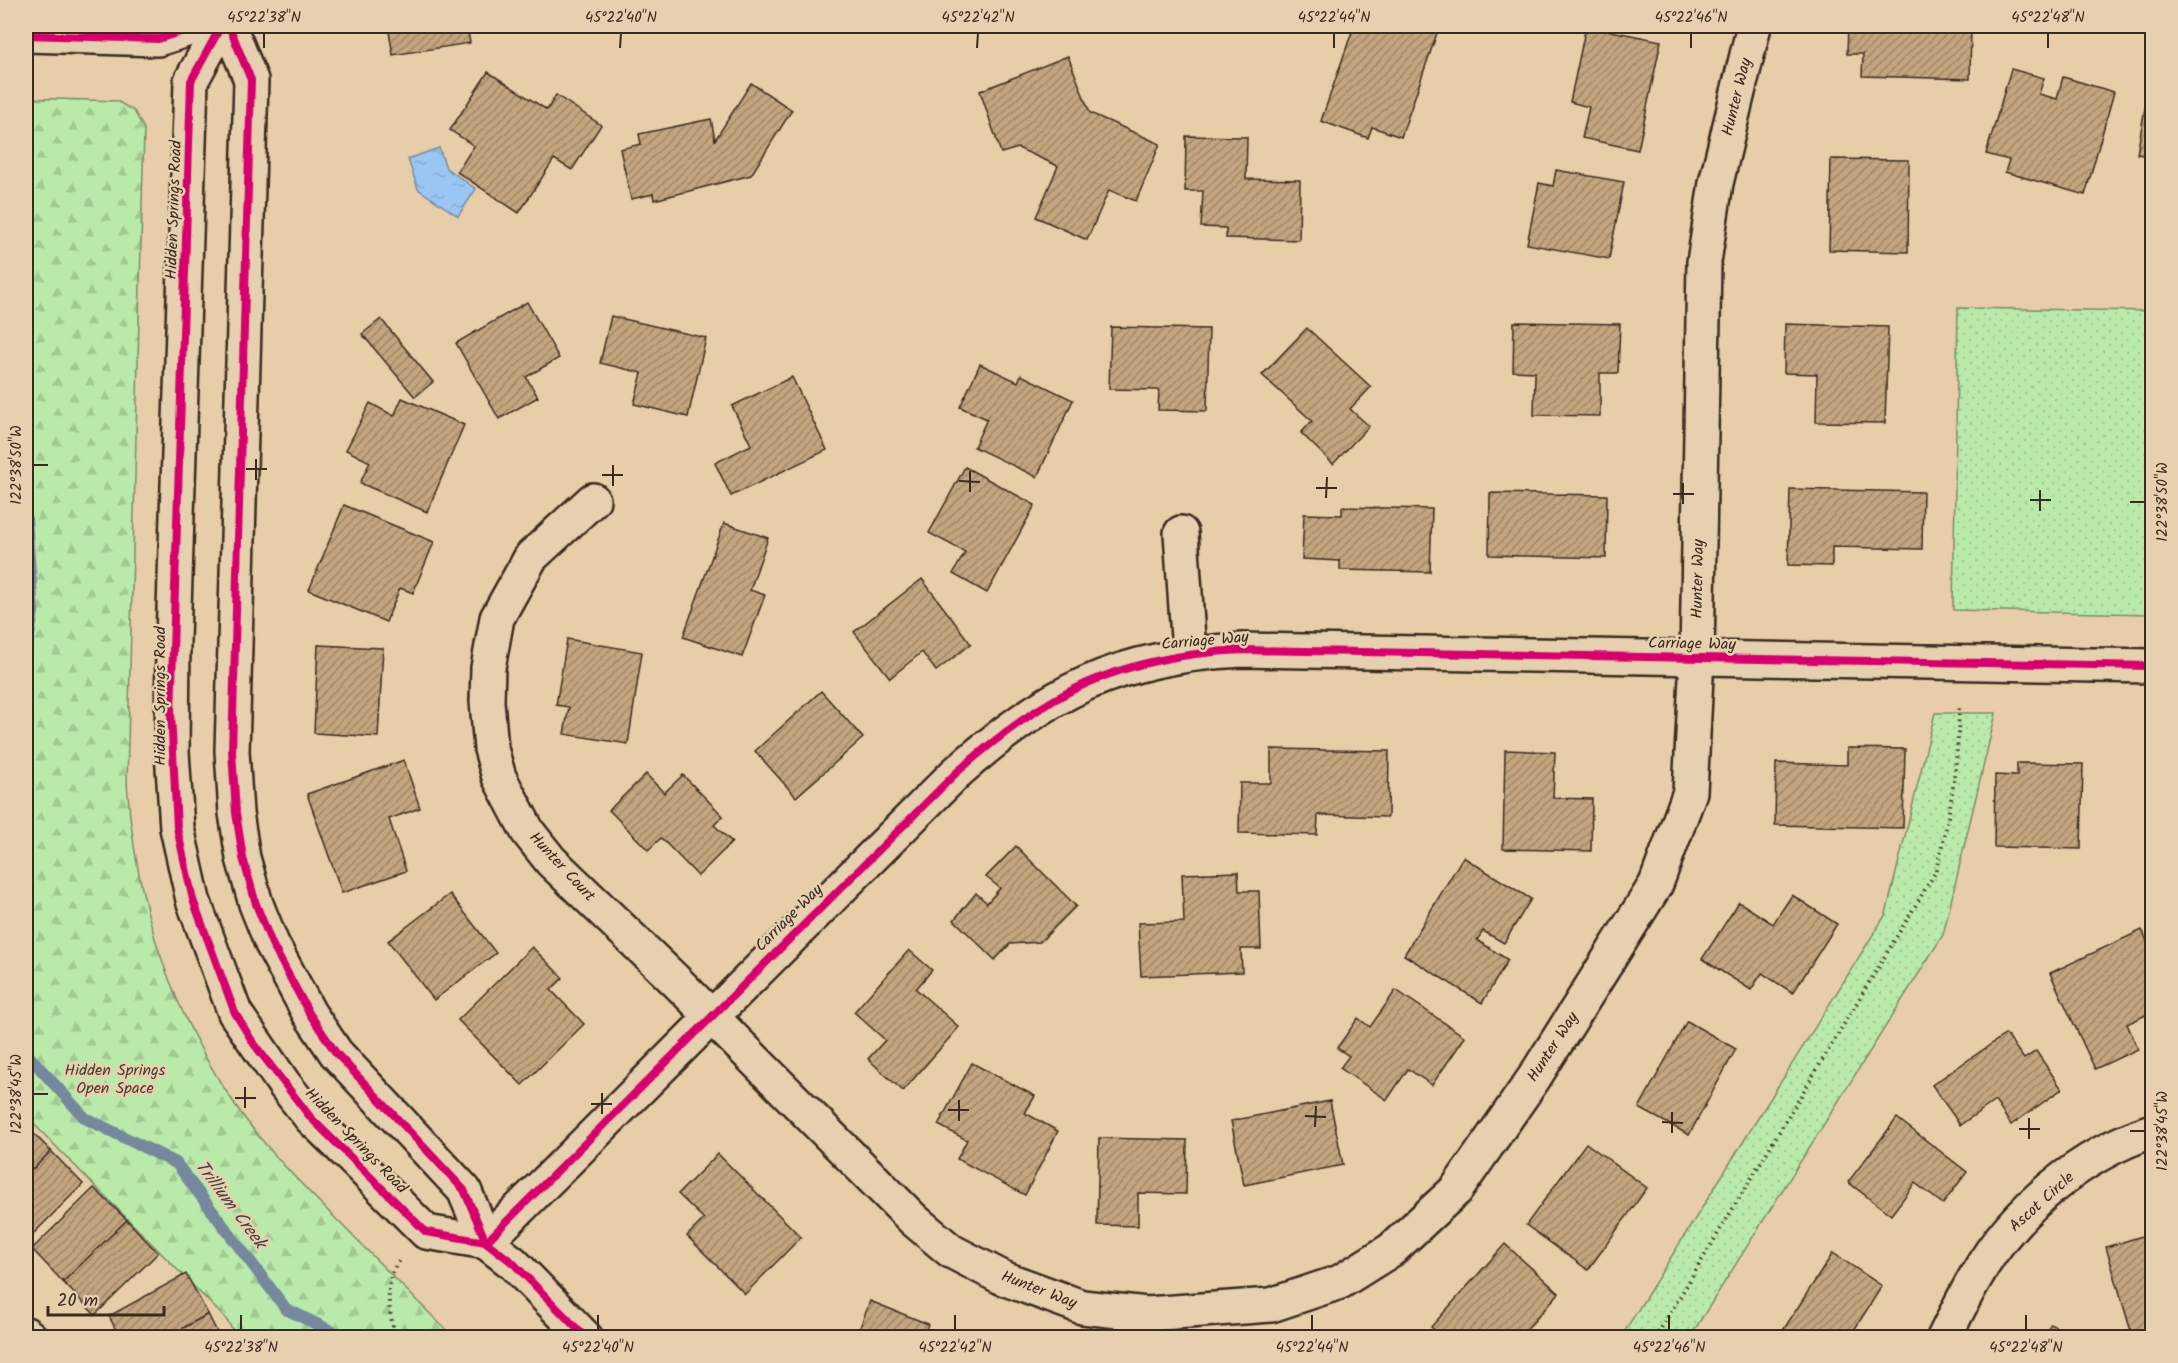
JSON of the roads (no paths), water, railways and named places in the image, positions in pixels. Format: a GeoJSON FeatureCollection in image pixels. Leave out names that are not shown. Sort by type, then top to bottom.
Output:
{"type":"FeatureCollection","features":[{"type":"Feature","properties":{"kind":"street"},"geometry":{"type":"LineString","coordinates":[[26,35],[158,39],[199,26]]}},
{"type":"Feature","properties":{"kind":"street","name":"Hidden Springs Road"},"geometry":{"type":"LineString","coordinates":[[221,26],[192,81],[172,650],[172,752],[177,828],[193,900],[235,1013],[284,1084],[312,1118],[426,1232],[486,1242],[513,1263],[586,1338]]}},
{"type":"Feature","properties":{"kind":"street","name":"Hidden Springs Road"},"geometry":{"type":"LineString","coordinates":[[229,26],[251,80],[232,751],[236,813],[243,858],[256,904],[272,944],[309,1013],[336,1053],[464,1190],[486,1242]]}},
{"type":"Feature","properties":{"kind":"street","name":"Hunter Way"},"geometry":{"type":"LineString","coordinates":[[711,1015],[914,1220],[951,1251],[1003,1278],[1082,1307],[1147,1314],[1270,1305],[1340,1282],[1391,1250],[1456,1190],[1534,1078],[1656,884],[1690,792],[1697,658],[1704,262],[1716,183],[1754,26]]}},
{"type":"Feature","properties":{"kind":"street","name":"Hunter Court"},"geometry":{"type":"LineString","coordinates":[[593,500],[531,557],[497,618],[488,668],[491,748],[499,777],[528,832],[554,864],[711,1015]]}},
{"type":"Feature","properties":{"kind":"street","name":"Carriage Way"},"geometry":{"type":"LineString","coordinates":[[1181,533],[1189,653]]}},
{"type":"Feature","properties":{"kind":"street","name":"Carriage Way"},"geometry":{"type":"LineString","coordinates":[[486,1242],[955,774],[1006,731],[1033,712],[1089,681],[1142,662],[1189,653],[1242,650],[2152,666]]}},
{"type":"Feature","properties":{"kind":"street","name":"Ascot Circle"},"geometry":{"type":"LineString","coordinates":[[1944,1338],[1978,1272],[2028,1210],[2055,1186],[2090,1161],[2152,1131]]}},
{"type":"Feature","properties":{"kind":"street"},"geometry":{"type":"LineString","coordinates":[[26,1334],[31,1338]]}},
{"type":"Feature","properties":{"kind":"water"},"geometry":{"type":"Polygon","coordinates":[[[439,148],[446,168],[476,189],[458,216],[418,189],[408,159],[439,148]]]}},
{"type":"Feature","properties":{"kind":"waterway","name":"Trillium Creek"},"geometry":{"type":"LineString","coordinates":[[26,519],[33,612],[26,652]]}},
{"type":"Feature","properties":{"kind":"waterway","name":"Trillium Creek"},"geometry":{"type":"LineString","coordinates":[[26,1053],[85,1118],[176,1163],[286,1309],[345,1338]]}},
{"type":"Feature","properties":{"kind":"park label","name":"Hidden Springs Open Space"},"geometry":{"type":"Point","coordinates":[115,1079]}}]}
